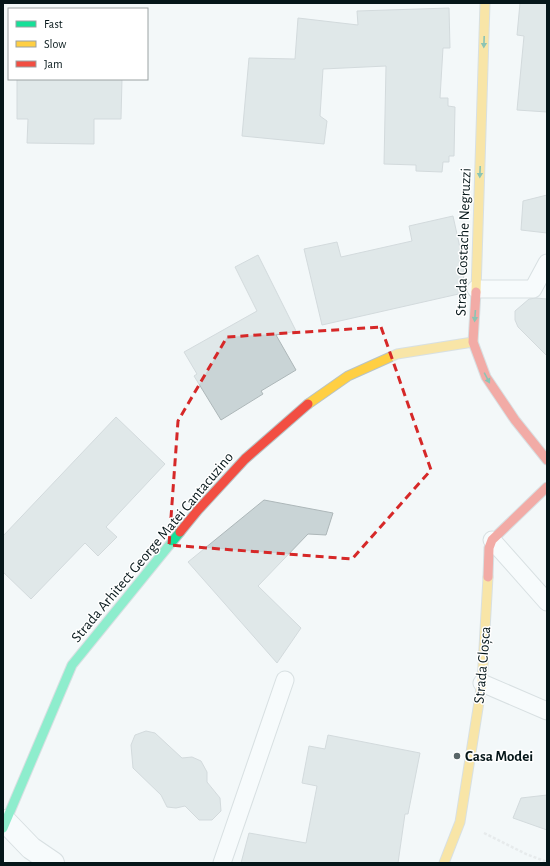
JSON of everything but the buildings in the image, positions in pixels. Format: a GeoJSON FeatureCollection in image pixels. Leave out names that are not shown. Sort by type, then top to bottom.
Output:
{"type":"FeatureCollection","features":[{"type":"Feature","properties":{"kind":"street","name":"Strada Costache Negruzzi"},"geometry":{"type":"LineString","coordinates":[[485,3],[473,342],[486,377],[515,420],[547,460]]}},
{"type":"Feature","properties":{"kind":"street","name":"Strada Arhitect George Matei Cantacuzino"},"geometry":{"type":"LineString","coordinates":[[4,823],[72,665],[198,510],[245,458],[306,405],[348,376],[397,354],[473,342]]}},
{"type":"Feature","properties":{"kind":"street"},"geometry":{"type":"LineString","coordinates":[[492,540],[547,487]]}},
{"type":"Feature","properties":{"kind":"street","name":"Strada Cloșca"},"geometry":{"type":"LineString","coordinates":[[444,863],[460,822],[482,683],[489,548],[492,540]]}},
{"type":"Feature","properties":{"kind":"street"},"geometry":{"type":"LineString","coordinates":[[4,823],[31,848],[53,863]]}},
{"type":"Feature","properties":{"kind":"lane"},"geometry":{"type":"LineString","coordinates":[[476,288],[533,289],[547,264]]}},
{"type":"Feature","properties":{"kind":"lane"},"geometry":{"type":"LineString","coordinates":[[492,540],[547,602]]}},
{"type":"Feature","properties":{"kind":"lane"},"geometry":{"type":"LineString","coordinates":[[222,863],[286,680]]}},
{"type":"Feature","properties":{"kind":"lane"},"geometry":{"type":"LineString","coordinates":[[482,683],[547,711]]}},
{"type":"Feature","properties":{"kind":"path"},"geometry":{"type":"LineString","coordinates":[[460,822],[526,854],[547,862]]}},
{"type":"Feature","properties":{"kind":"highlighted area"},"geometry":{"type":"Polygon","coordinates":[[[381,327],[431,470],[352,559],[169,545],[178,421],[227,337],[381,327]]]}},
{"type":"Feature","properties":{"kind":"traffic: fast"},"geometry":{"type":"LineString","coordinates":[[3,828],[72,665],[180,532]]}},
{"type":"Feature","properties":{"kind":"traffic: slow"},"geometry":{"type":"LineString","coordinates":[[476,292],[485,3]]}},
{"type":"Feature","properties":{"kind":"traffic: slow"},"geometry":{"type":"LineString","coordinates":[[308,404],[348,376],[397,354],[473,342]]}},
{"type":"Feature","properties":{"kind":"traffic: slow"},"geometry":{"type":"LineString","coordinates":[[444,863],[460,822],[482,683],[488,577]]}},
{"type":"Feature","properties":{"kind":"traffic: jam"},"geometry":{"type":"LineString","coordinates":[[476,292],[473,342],[486,377],[515,420],[547,460]]}},
{"type":"Feature","properties":{"kind":"traffic: jam"},"geometry":{"type":"LineString","coordinates":[[180,532],[245,459],[308,404]]}},
{"type":"Feature","properties":{"kind":"traffic: jam"},"geometry":{"type":"LineString","coordinates":[[488,577],[489,548],[492,540],[547,487]]}},
{"type":"Feature","properties":{"kind":"place","name":"Casa Modei"},"geometry":{"type":"Point","coordinates":[457,756]}}]}
